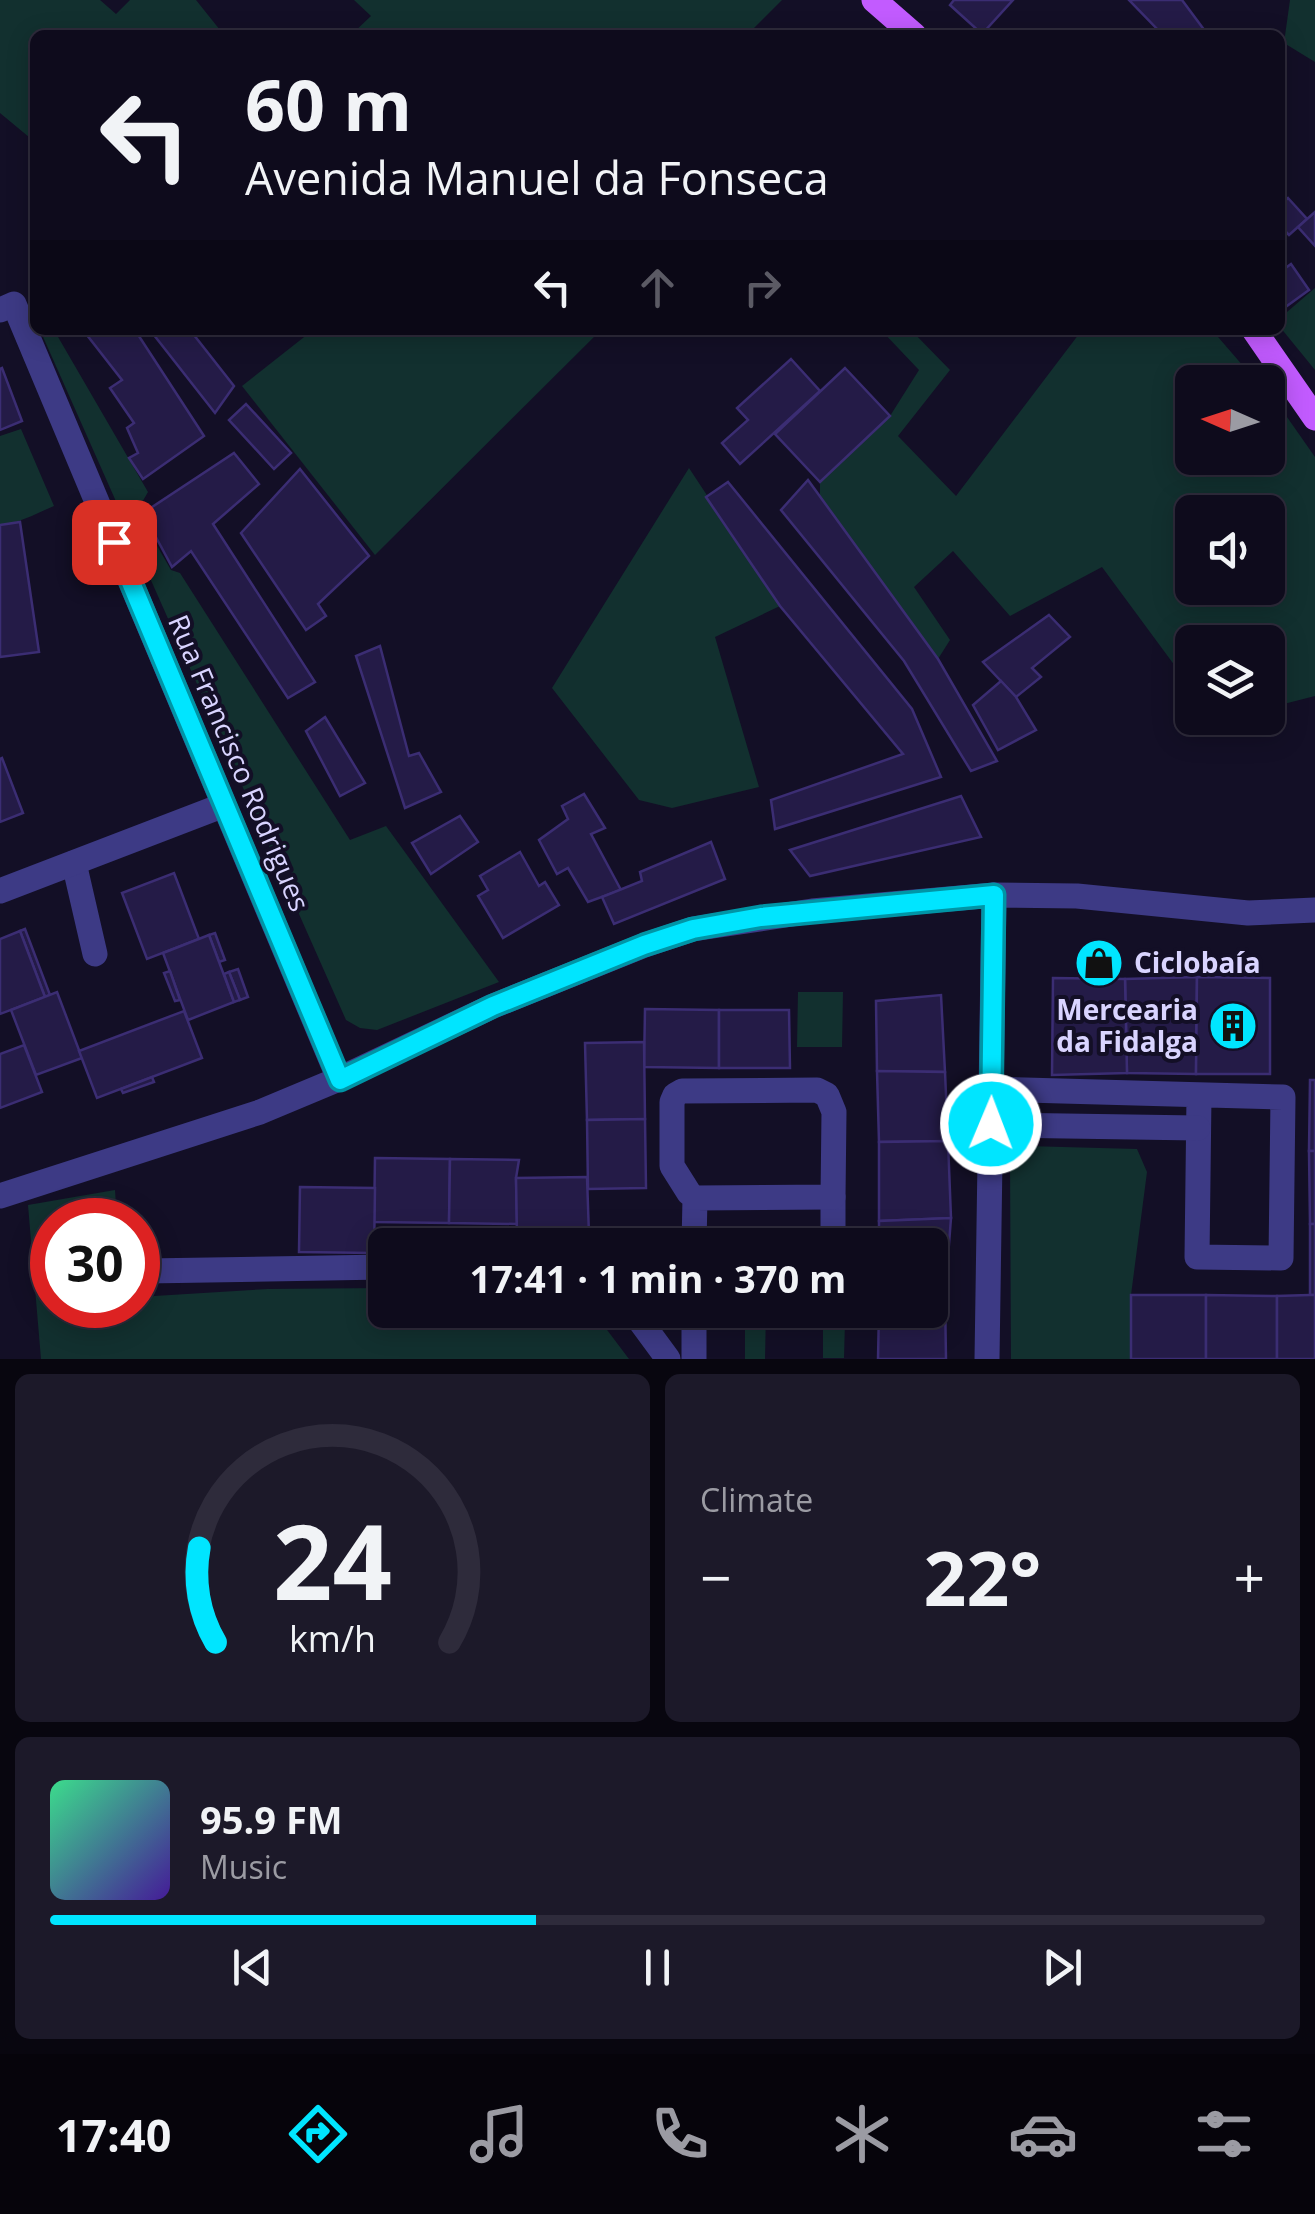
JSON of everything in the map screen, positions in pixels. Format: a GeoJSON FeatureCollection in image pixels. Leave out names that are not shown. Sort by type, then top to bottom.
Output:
{"type":"FeatureCollection","features":[{"type":"Feature","properties":{"kind":"main road"},"geometry":{"type":"LineString","coordinates":[[874,0],[908,30]]}},
{"type":"Feature","properties":{"kind":"main road"},"geometry":{"type":"LineString","coordinates":[[1257,335],[1315,418]]}},
{"type":"Feature","properties":{"kind":"street","name":"Rua Francisco Rodrigues"},"geometry":{"type":"LineString","coordinates":[[7,307],[340,1080]]}},
{"type":"Feature","properties":{"kind":"street"},"geometry":{"type":"LineString","coordinates":[[0,892],[224,805]]}},
{"type":"Feature","properties":{"kind":"street"},"geometry":{"type":"LineString","coordinates":[[74,863],[95,954]]}},
{"type":"Feature","properties":{"kind":"street"},"geometry":{"type":"LineString","coordinates":[[987,1359],[994,895]]}},
{"type":"Feature","properties":{"kind":"street"},"geometry":{"type":"LineString","coordinates":[[0,1196],[260,1112],[340,1080],[493,1006],[693,929],[761,917],[994,895],[1077,896],[1248,913],[1315,910]]}},
{"type":"Feature","properties":{"kind":"street"},"geometry":{"type":"LineString","coordinates":[[991,1089],[1283,1097],[1281,1258],[1196,1257],[1199,1096]]}},
{"type":"Feature","properties":{"kind":"street"},"geometry":{"type":"LineString","coordinates":[[833,1197],[695,1198],[672,1166],[675,1095],[682,1091],[816,1090],[827,1095],[834,1112],[833,1228]]}},
{"type":"Feature","properties":{"kind":"street"},"geometry":{"type":"LineString","coordinates":[[991,1124],[1198,1128]]}},
{"type":"Feature","properties":{"kind":"street"},"geometry":{"type":"LineString","coordinates":[[694,1228],[695,1198]]}},
{"type":"Feature","properties":{"kind":"street"},"geometry":{"type":"LineString","coordinates":[[160,1271],[368,1267]]}},
{"type":"Feature","properties":{"kind":"street"},"geometry":{"type":"LineString","coordinates":[[645,1328],[668,1359]]}},
{"type":"Feature","properties":{"kind":"street"},"geometry":{"type":"LineString","coordinates":[[694,1328],[694,1359]]}},
{"type":"Feature","properties":{"kind":"green space"},"geometry":{"type":"Polygon","coordinates":[[[0,0],[100,0],[116,14],[130,0],[196,0],[220,30],[30,30],[30,138],[0,113],[0,0]]]}},
{"type":"Feature","properties":{"kind":"green space"},"geometry":{"type":"Polygon","coordinates":[[[354,0],[782,0],[752,30],[356,30],[371,16],[354,0]]]}},
{"type":"Feature","properties":{"kind":"green space"},"geometry":{"type":"Polygon","coordinates":[[[1290,0],[1315,0],[1315,62],[1285,44],[1290,0]]]}},
{"type":"Feature","properties":{"kind":"green space"},"geometry":{"type":"Polygon","coordinates":[[[1315,288],[1315,370],[1285,333],[1285,314],[1315,288]]]}},
{"type":"Feature","properties":{"kind":"green space"},"geometry":{"type":"Polygon","coordinates":[[[42,335],[57,335],[148,492],[137,511],[171,570],[180,573],[350,840],[386,826],[499,982],[377,1030],[360,1028],[346,1020],[42,335]]]}},
{"type":"Feature","properties":{"kind":"green space"},"geometry":{"type":"Polygon","coordinates":[[[307,335],[596,335],[375,555],[242,386],[307,335]]]}},
{"type":"Feature","properties":{"kind":"green space"},"geometry":{"type":"Polygon","coordinates":[[[886,335],[916,335],[950,370],[898,436],[956,496],[1078,335],[1216,335],[1242,365],[1175,365],[1175,475],[1285,475],[1285,415],[1315,457],[1315,696],[1285,704],[1285,625],[1175,625],[1175,666],[1102,567],[1010,616],[953,551],[914,587],[950,640],[938,659],[820,496],[820,482],[890,416],[919,370],[886,335]]]}},
{"type":"Feature","properties":{"kind":"green space"},"geometry":{"type":"Polygon","coordinates":[[[21,429],[54,506],[0,525],[0,436],[21,429]]]}},
{"type":"Feature","properties":{"kind":"green space"},"geometry":{"type":"Polygon","coordinates":[[[689,468],[780,606],[715,637],[759,787],[672,808],[639,800],[552,688],[689,468]]]}},
{"type":"Feature","properties":{"kind":"green space"},"geometry":{"type":"Polygon","coordinates":[[[798,992],[843,992],[842,1047],[797,1047],[798,992]]]}},
{"type":"Feature","properties":{"kind":"green space"},"geometry":{"type":"Polygon","coordinates":[[[1026,1146],[1137,1149],[1147,1172],[1131,1295],[1131,1359],[1011,1359],[1010,1160],[1026,1146]]]}},
{"type":"Feature","properties":{"kind":"green space"},"geometry":{"type":"Polygon","coordinates":[[[115,1190],[116,1198],[69,1198],[115,1190]]]}},
{"type":"Feature","properties":{"kind":"green space"},"geometry":{"type":"Polygon","coordinates":[[[368,1288],[368,1328],[606,1328],[629,1359],[41,1359],[38,1328],[160,1328],[160,1296],[368,1288]]]}},
{"type":"Feature","properties":{"kind":"green space"},"geometry":{"type":"Polygon","coordinates":[[[745,1328],[766,1328],[765,1359],[745,1359],[745,1328]]]}},
{"type":"Feature","properties":{"kind":"green space"},"geometry":{"type":"Polygon","coordinates":[[[823,1328],[845,1328],[844,1358],[823,1358],[823,1328]]]}},
{"type":"Feature","properties":{"kind":"building"},"geometry":{"type":"Polygon","coordinates":[[[954,0],[1013,0],[986,30],[978,30],[950,5],[954,0]]]}},
{"type":"Feature","properties":{"kind":"building"},"geometry":{"type":"Polygon","coordinates":[[[1129,0],[1182,0],[1204,30],[1158,30],[1129,0]]]}},
{"type":"Feature","properties":{"kind":"building"},"geometry":{"type":"Polygon","coordinates":[[[1288,198],[1307,219],[1289,235],[1285,231],[1288,198]]]}},
{"type":"Feature","properties":{"kind":"building"},"geometry":{"type":"Polygon","coordinates":[[[1315,212],[1315,246],[1298,227],[1315,212]]]}},
{"type":"Feature","properties":{"kind":"building"},"geometry":{"type":"Polygon","coordinates":[[[1291,264],[1309,290],[1285,307],[1285,268],[1291,264]]]}},
{"type":"Feature","properties":{"kind":"building"},"geometry":{"type":"Polygon","coordinates":[[[87,335],[138,335],[204,436],[143,479],[129,458],[138,453],[127,428],[134,423],[110,388],[122,380],[87,335]]]}},
{"type":"Feature","properties":{"kind":"building"},"geometry":{"type":"Polygon","coordinates":[[[154,335],[194,335],[234,386],[215,413],[154,335]]]}},
{"type":"Feature","properties":{"kind":"building"},"geometry":{"type":"Polygon","coordinates":[[[791,359],[820,391],[740,464],[722,443],[748,420],[737,408],[791,359]]]}},
{"type":"Feature","properties":{"kind":"building"},"geometry":{"type":"Polygon","coordinates":[[[845,368],[890,416],[820,482],[775,434],[845,368]]]}},
{"type":"Feature","properties":{"kind":"building"},"geometry":{"type":"Polygon","coordinates":[[[0,369],[22,421],[0,430],[0,369]]]}},
{"type":"Feature","properties":{"kind":"building"},"geometry":{"type":"Polygon","coordinates":[[[246,404],[291,453],[274,469],[229,420],[246,404]]]}},
{"type":"Feature","properties":{"kind":"building"},"geometry":{"type":"Polygon","coordinates":[[[234,453],[259,484],[213,524],[315,682],[288,698],[191,551],[172,567],[143,513],[234,453]]]}},
{"type":"Feature","properties":{"kind":"building"},"geometry":{"type":"Polygon","coordinates":[[[300,469],[369,556],[318,604],[326,616],[306,630],[241,533],[300,469]]]}},
{"type":"Feature","properties":{"kind":"building"},"geometry":{"type":"Polygon","coordinates":[[[808,480],[938,659],[997,761],[971,771],[904,661],[781,510],[808,480]]]}},
{"type":"Feature","properties":{"kind":"building"},"geometry":{"type":"Polygon","coordinates":[[[728,482],[912,709],[941,777],[775,829],[771,800],[903,754],[780,606],[706,497],[728,482]]]}},
{"type":"Feature","properties":{"kind":"building"},"geometry":{"type":"Polygon","coordinates":[[[20,522],[39,652],[0,657],[0,525],[20,522]]]}},
{"type":"Feature","properties":{"kind":"building"},"geometry":{"type":"Polygon","coordinates":[[[1049,615],[1070,637],[1032,668],[1041,677],[1016,697],[983,662],[1049,615]]]}},
{"type":"Feature","properties":{"kind":"building"},"geometry":{"type":"Polygon","coordinates":[[[380,646],[409,756],[419,753],[441,792],[405,808],[356,656],[380,646]]]}},
{"type":"Feature","properties":{"kind":"building"},"geometry":{"type":"Polygon","coordinates":[[[1001,681],[1036,730],[998,750],[973,705],[1001,681]]]}},
{"type":"Feature","properties":{"kind":"building"},"geometry":{"type":"Polygon","coordinates":[[[325,717],[365,783],[340,796],[306,731],[325,717]]]}},
{"type":"Feature","properties":{"kind":"building"},"geometry":{"type":"Polygon","coordinates":[[[0,759],[23,813],[0,822],[0,759]]]}},
{"type":"Feature","properties":{"kind":"building"},"geometry":{"type":"Polygon","coordinates":[[[584,794],[605,828],[591,834],[621,890],[588,902],[568,868],[557,874],[539,840],[568,819],[562,806],[584,794]]]}},
{"type":"Feature","properties":{"kind":"building"},"geometry":{"type":"Polygon","coordinates":[[[961,796],[981,837],[810,876],[790,850],[961,796]]]}},
{"type":"Feature","properties":{"kind":"building"},"geometry":{"type":"Polygon","coordinates":[[[460,816],[478,842],[431,874],[412,843],[460,816]]]}},
{"type":"Feature","properties":{"kind":"building"},"geometry":{"type":"Polygon","coordinates":[[[711,842],[725,879],[614,924],[602,897],[642,881],[640,872],[711,842]]]}},
{"type":"Feature","properties":{"kind":"building"},"geometry":{"type":"Polygon","coordinates":[[[520,852],[539,886],[545,882],[559,905],[503,938],[478,896],[488,890],[480,876],[520,852]]]}},
{"type":"Feature","properties":{"kind":"building"},"geometry":{"type":"Polygon","coordinates":[[[174,873],[199,939],[147,959],[122,893],[174,873]]]}},
{"type":"Feature","properties":{"kind":"building"},"geometry":{"type":"Polygon","coordinates":[[[25,929],[50,995],[45,997],[20,931],[25,929]]]}},
{"type":"Feature","properties":{"kind":"building"},"geometry":{"type":"Polygon","coordinates":[[[20,931],[45,997],[0,1014],[0,939],[20,931]]]}},
{"type":"Feature","properties":{"kind":"building"},"geometry":{"type":"Polygon","coordinates":[[[215,933],[225,960],[219,962],[209,935],[215,933]]]}},
{"type":"Feature","properties":{"kind":"building"},"geometry":{"type":"Polygon","coordinates":[[[209,935],[234,1002],[188,1020],[163,953],[209,935]]]}},
{"type":"Feature","properties":{"kind":"building"},"geometry":{"type":"Polygon","coordinates":[[[238,969],[248,997],[240,1000],[229,972],[238,969]]]}},
{"type":"Feature","properties":{"kind":"building"},"geometry":{"type":"Polygon","coordinates":[[[170,971],[180,1000],[175,1001],[164,973],[170,971]]]}},
{"type":"Feature","properties":{"kind":"building"},"geometry":{"type":"Polygon","coordinates":[[[229,972],[240,1000],[234,1002],[224,974],[229,972]]]}},
{"type":"Feature","properties":{"kind":"building"},"geometry":{"type":"Polygon","coordinates":[[[1197,977],[1196,1074],[1127,1073],[1125,979],[1197,977]]]}},
{"type":"Feature","properties":{"kind":"building","name":"Mercearia da Fidalga"},"geometry":{"type":"Polygon","coordinates":[[[1197,977],[1270,978],[1270,1074],[1196,1074],[1197,977]]]}},
{"type":"Feature","properties":{"kind":"building"},"geometry":{"type":"Polygon","coordinates":[[[1053,978],[1125,979],[1127,1073],[1052,1075],[1053,978]]]}},
{"type":"Feature","properties":{"kind":"building"},"geometry":{"type":"Polygon","coordinates":[[[57,992],[82,1058],[36,1075],[11,1010],[57,992]]]}},
{"type":"Feature","properties":{"kind":"building"},"geometry":{"type":"Polygon","coordinates":[[[941,995],[945,1072],[877,1071],[876,1001],[941,995]]]}},
{"type":"Feature","properties":{"kind":"building"},"geometry":{"type":"Polygon","coordinates":[[[645,1009],[719,1010],[719,1068],[644,1067],[645,1009]]]}},
{"type":"Feature","properties":{"kind":"building"},"geometry":{"type":"Polygon","coordinates":[[[719,1010],[789,1010],[790,1068],[719,1068],[719,1010]]]}},
{"type":"Feature","properties":{"kind":"building"},"geometry":{"type":"Polygon","coordinates":[[[184,1011],[202,1058],[97,1098],[79,1051],[184,1011]]]}},
{"type":"Feature","properties":{"kind":"building"},"geometry":{"type":"Polygon","coordinates":[[[644,1042],[645,1119],[587,1120],[585,1043],[644,1042]]]}},
{"type":"Feature","properties":{"kind":"building"},"geometry":{"type":"Polygon","coordinates":[[[24,1045],[42,1092],[0,1108],[0,1054],[24,1045]]]}},
{"type":"Feature","properties":{"kind":"building"},"geometry":{"type":"Polygon","coordinates":[[[877,1071],[945,1072],[948,1141],[879,1142],[877,1071]]]}},
{"type":"Feature","properties":{"kind":"building"},"geometry":{"type":"Polygon","coordinates":[[[152,1077],[154,1082],[123,1093],[121,1089],[152,1077]]]}},
{"type":"Feature","properties":{"kind":"building"},"geometry":{"type":"Polygon","coordinates":[[[1310,1080],[1315,1080],[1315,1151],[1309,1151],[1310,1080]]]}},
{"type":"Feature","properties":{"kind":"building"},"geometry":{"type":"Polygon","coordinates":[[[645,1119],[646,1188],[588,1189],[587,1120],[645,1119]]]}},
{"type":"Feature","properties":{"kind":"building"},"geometry":{"type":"Polygon","coordinates":[[[948,1141],[951,1218],[879,1221],[879,1142],[948,1141]]]}},
{"type":"Feature","properties":{"kind":"building"},"geometry":{"type":"Polygon","coordinates":[[[1309,1151],[1315,1151],[1315,1224],[1310,1224],[1309,1151]]]}},
{"type":"Feature","properties":{"kind":"building"},"geometry":{"type":"Polygon","coordinates":[[[375,1158],[450,1159],[449,1223],[374,1222],[375,1158]]]}},
{"type":"Feature","properties":{"kind":"building"},"geometry":{"type":"Polygon","coordinates":[[[450,1159],[519,1160],[517,1224],[449,1223],[450,1159]]]}},
{"type":"Feature","properties":{"kind":"building"},"geometry":{"type":"Polygon","coordinates":[[[587,1177],[589,1228],[517,1228],[516,1178],[587,1177]]]}},
{"type":"Feature","properties":{"kind":"building"},"geometry":{"type":"Polygon","coordinates":[[[300,1187],[375,1188],[374,1228],[368,1228],[368,1253],[299,1252],[300,1187]]]}},
{"type":"Feature","properties":{"kind":"building"},"geometry":{"type":"Polygon","coordinates":[[[951,1218],[948,1257],[948,1228],[879,1228],[879,1221],[951,1218]]]}},
{"type":"Feature","properties":{"kind":"building"},"geometry":{"type":"Polygon","coordinates":[[[1310,1224],[1315,1224],[1315,1295],[1310,1295],[1310,1224]]]}},
{"type":"Feature","properties":{"kind":"building"},"geometry":{"type":"Polygon","coordinates":[[[1131,1295],[1206,1295],[1206,1359],[1131,1359],[1131,1295]]]}},
{"type":"Feature","properties":{"kind":"building"},"geometry":{"type":"Polygon","coordinates":[[[1206,1295],[1277,1296],[1277,1359],[1206,1359],[1206,1295]]]}},
{"type":"Feature","properties":{"kind":"building"},"geometry":{"type":"Polygon","coordinates":[[[1315,1295],[1315,1359],[1277,1359],[1277,1296],[1315,1295]]]}},
{"type":"Feature","properties":{"kind":"building"},"geometry":{"type":"Polygon","coordinates":[[[879,1328],[946,1328],[946,1359],[878,1359],[879,1328]]]}},
{"type":"Feature","properties":{"kind":"place","name":"Ciclobaía"},"geometry":{"type":"Point","coordinates":[1099,963]}},
{"type":"Feature","properties":{"kind":"place","name":"Mercearia da Fidalga"},"geometry":{"type":"Point","coordinates":[1233,1026]}},
{"type":"Feature","properties":{"kind":"route"},"geometry":{"type":"LineString","coordinates":[[114,542],[340,1080],[493,1006],[693,929],[761,917],[994,895],[991,1124]]}}]}
